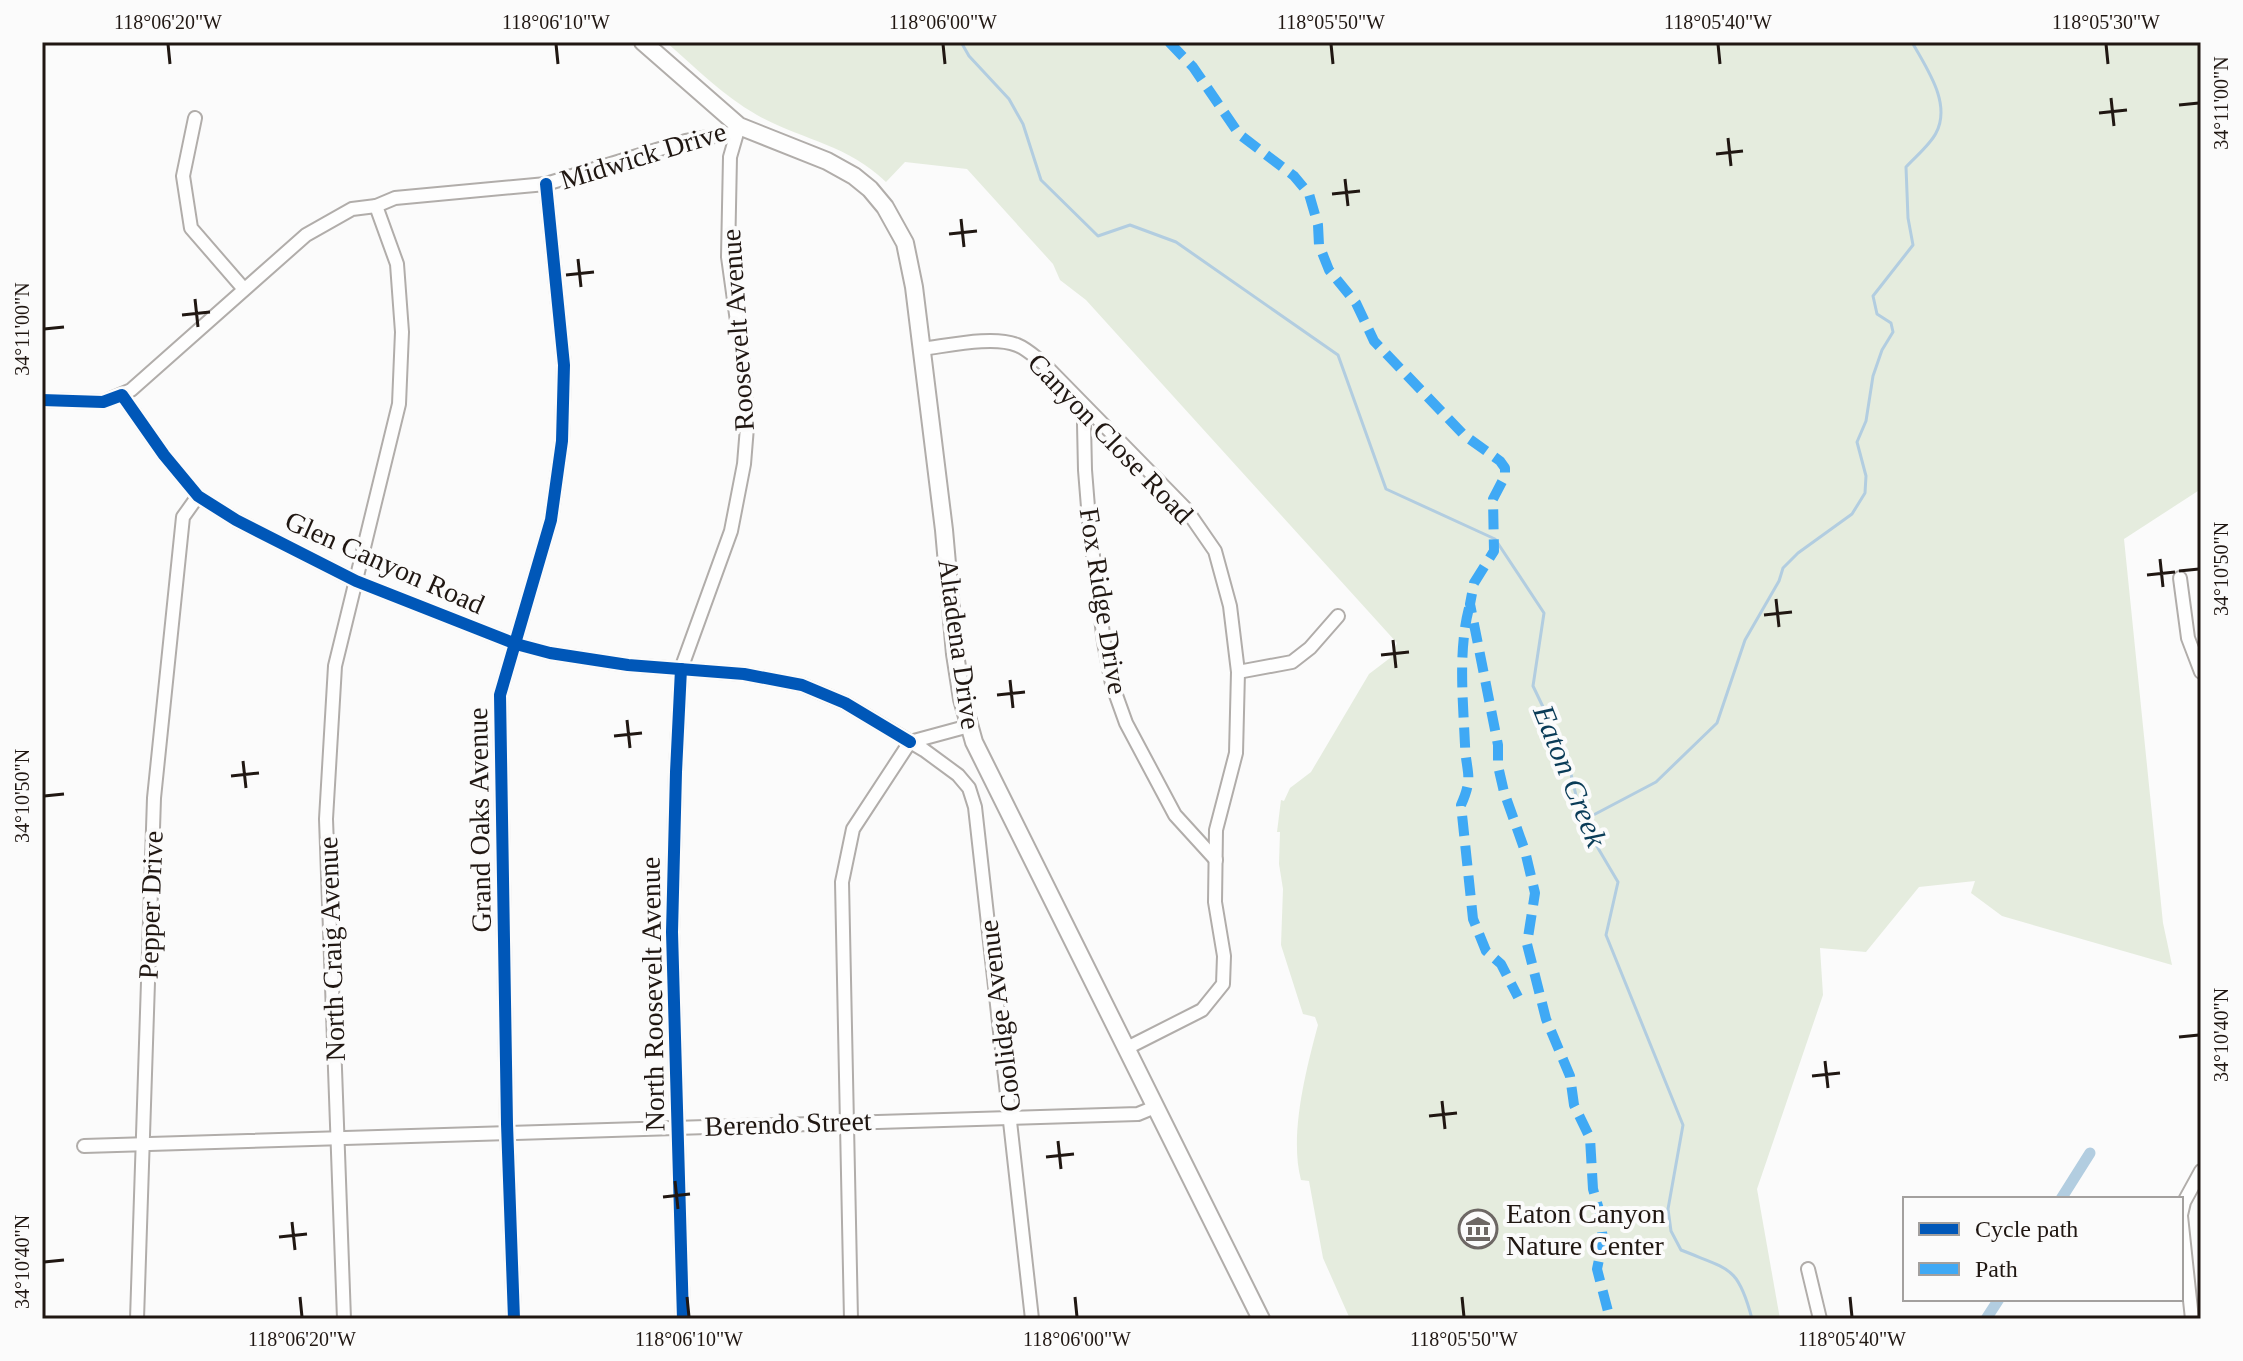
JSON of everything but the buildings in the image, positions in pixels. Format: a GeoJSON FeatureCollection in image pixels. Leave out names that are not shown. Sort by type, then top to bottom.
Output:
{"type":"FeatureCollection","features":[{"type":"Feature","properties":{"kind":"main road","name":"Altadena Drive"},"geometry":{"type":"LineString","coordinates":[[643,42],[739,126],[827,161],[854,176],[885,207],[901,234],[909,260],[944,530],[955,654],[969,726],[993,783],[1261,1319]]}},
{"type":"Feature","properties":{"kind":"street"},"geometry":{"type":"LineString","coordinates":[[195,118],[183,176],[191,228],[243,288]]}},
{"type":"Feature","properties":{"kind":"street","name":"Midwick Drive"},"geometry":{"type":"LineString","coordinates":[[122,395],[306,235],[352,209],[376,206],[395,198],[546,184],[686,141],[731,133],[739,126]]}},
{"type":"Feature","properties":{"kind":"street","name":"Roosevelt Avenue"},"geometry":{"type":"LineString","coordinates":[[681,669],[731,531],[745,455],[745,379],[728,257],[730,157],[739,126]]}},
{"type":"Feature","properties":{"kind":"street","name":"Grand Oaks Avenue"},"geometry":{"type":"LineString","coordinates":[[514,1319],[507,1133],[500,695],[551,520],[562,441],[564,365],[546,184]]}},
{"type":"Feature","properties":{"kind":"street","name":"North Craig Avenue"},"geometry":{"type":"LineString","coordinates":[[344,1319],[326,819],[335,666],[399,404],[402,332],[397,264],[376,206]]}},
{"type":"Feature","properties":{"kind":"street","name":"Canyon Close Road"},"geometry":{"type":"LineString","coordinates":[[921,349],[989,342],[1016,344],[1043,363],[1186,509],[1215,551],[1230,606],[1238,672],[1236,753],[1216,830],[1215,902],[1224,956],[1223,984],[1202,1010],[1127,1048]]}},
{"type":"Feature","properties":{"kind":"street"},"geometry":{"type":"LineString","coordinates":[[42,400],[103,402],[122,395]]}},
{"type":"Feature","properties":{"kind":"street","name":"Glen Canyon Road"},"geometry":{"type":"LineString","coordinates":[[122,395],[164,455],[198,496],[236,520],[356,581],[516,644],[594,661],[744,674],[802,685],[845,703],[910,742]]}},
{"type":"Feature","properties":{"kind":"street","name":"Fox Ridge Drive"},"geometry":{"type":"LineString","coordinates":[[1087,410],[1084,424],[1085,470],[1090,532],[1112,684],[1126,723],[1175,815],[1216,860]]}},
{"type":"Feature","properties":{"kind":"street","name":"Pepper Drive"},"geometry":{"type":"LineString","coordinates":[[137,1319],[154,798],[183,517],[198,496]]}},
{"type":"Feature","properties":{"kind":"street"},"geometry":{"type":"LineString","coordinates":[[2180,578],[2188,638],[2201,672]]}},
{"type":"Feature","properties":{"kind":"street"},"geometry":{"type":"LineString","coordinates":[[1238,672],[1292,662],[1310,648],[1338,616]]}},
{"type":"Feature","properties":{"kind":"street","name":"North Roosevelt Avenue"},"geometry":{"type":"LineString","coordinates":[[681,669],[672,932],[683,1319]]}},
{"type":"Feature","properties":{"kind":"street"},"geometry":{"type":"LineString","coordinates":[[851,1319],[842,882],[853,829],[910,742],[969,726]]}},
{"type":"Feature","properties":{"kind":"street","name":"Coolidge Avenue"},"geometry":{"type":"LineString","coordinates":[[910,742],[958,775],[969,788],[975,807],[1032,1319]]}},
{"type":"Feature","properties":{"kind":"street","name":"Berendo Street"},"geometry":{"type":"LineString","coordinates":[[84,1146],[1138,1114],[1155,1107]]}},
{"type":"Feature","properties":{"kind":"street"},"geometry":{"type":"LineString","coordinates":[[2183,1207],[2201,1171]]}},
{"type":"Feature","properties":{"kind":"street"},"geometry":{"type":"LineString","coordinates":[[2183,1235],[2192,1319]]}},
{"type":"Feature","properties":{"kind":"street"},"geometry":{"type":"LineString","coordinates":[[1808,1269],[1820,1319]]}},
{"type":"Feature","properties":{"kind":"shaded area"},"geometry":{"type":"Polygon","coordinates":[[[666,42],[2201,42],[2201,489],[2124,539],[2163,923],[2172,965],[2002,916],[1971,893],[1975,881],[1919,887],[1866,952],[1820,948],[1823,995],[1757,1189],[1780,1319],[1350,1319],[1323,1258],[1309,1181],[1301,1180],[1298,1162],[1300,1102],[1318,1025],[1315,1017],[1303,1014],[1281,945],[1283,889],[1279,864],[1280,832],[1277,832],[1281,800],[1284,801],[1290,788],[1311,772],[1369,674],[1390,658],[1397,643],[1086,300],[1060,280],[1053,264],[967,169],[905,162],[886,182],[856,159],[744,107],[666,42]]]}},
{"type":"Feature","properties":{"kind":"waterway","name":"Eaton Creek"},"geometry":{"type":"LineString","coordinates":[[961,42],[969,56],[1009,99],[1023,124],[1041,180],[1098,236],[1130,225],[1176,242],[1338,355],[1386,489],[1495,539],[1544,613],[1533,686],[1567,757],[1582,821],[1618,882],[1606,935],[1683,1125],[1668,1209],[1671,1231],[1681,1250],[1721,1266],[1736,1279],[1752,1319]]}},
{"type":"Feature","properties":{"kind":"waterway"},"geometry":{"type":"LineString","coordinates":[[1582,821],[1656,782],[1717,723],[1745,640],[1779,581],[1783,568],[1798,553],[1852,514],[1865,493],[1866,476],[1857,442],[1866,421],[1873,376],[1882,350],[1893,332],[1891,323],[1877,314],[1873,296],[1913,245],[1908,218],[1906,167],[1930,142],[1940,122],[1941,110],[1935,86],[1912,42]]}},
{"type":"Feature","properties":{"kind":"waterway"},"geometry":{"type":"LineString","coordinates":[[2062,1197],[2090,1153]]}},
{"type":"Feature","properties":{"kind":"waterway"},"geometry":{"type":"LineString","coordinates":[[1986,1319],[1998,1301]]}},
{"type":"Feature","properties":{"kind":"marked path"},"geometry":{"type":"LineString","coordinates":[[1169,42],[1193,67],[1239,134],[1294,176],[1309,194],[1318,225],[1319,245],[1329,270],[1356,303],[1374,341],[1464,435],[1505,468],[1505,476],[1493,499],[1494,551],[1474,583],[1470,604],[1498,745],[1498,766],[1535,893],[1527,944],[1546,1019],[1570,1076],[1574,1105],[1590,1138],[1593,1189],[1603,1241],[1597,1269],[1610,1319]]}},
{"type":"Feature","properties":{"kind":"marked path"},"geometry":{"type":"LineString","coordinates":[[1469,608],[1463,641],[1462,676],[1468,781],[1461,805],[1473,919],[1486,951],[1501,964],[1518,997]]}},
{"type":"Feature","properties":{"kind":"cycle path"},"geometry":{"type":"LineString","coordinates":[[514,1319],[507,1124],[500,695],[551,520],[562,441],[564,365],[546,184]]}},
{"type":"Feature","properties":{"kind":"cycle path"},"geometry":{"type":"LineString","coordinates":[[42,400],[103,402],[122,395],[164,455],[198,496],[236,520],[356,581],[516,644],[550,653],[628,665],[744,674],[802,685],[845,703],[910,742]]}},
{"type":"Feature","properties":{"kind":"cycle path"},"geometry":{"type":"LineString","coordinates":[[681,669],[672,932],[683,1319]]}},
{"type":"Feature","properties":{"kind":"place","name":"Eaton Canyon Nature Center"},"geometry":{"type":"Point","coordinates":[1478,1229]}}]}
